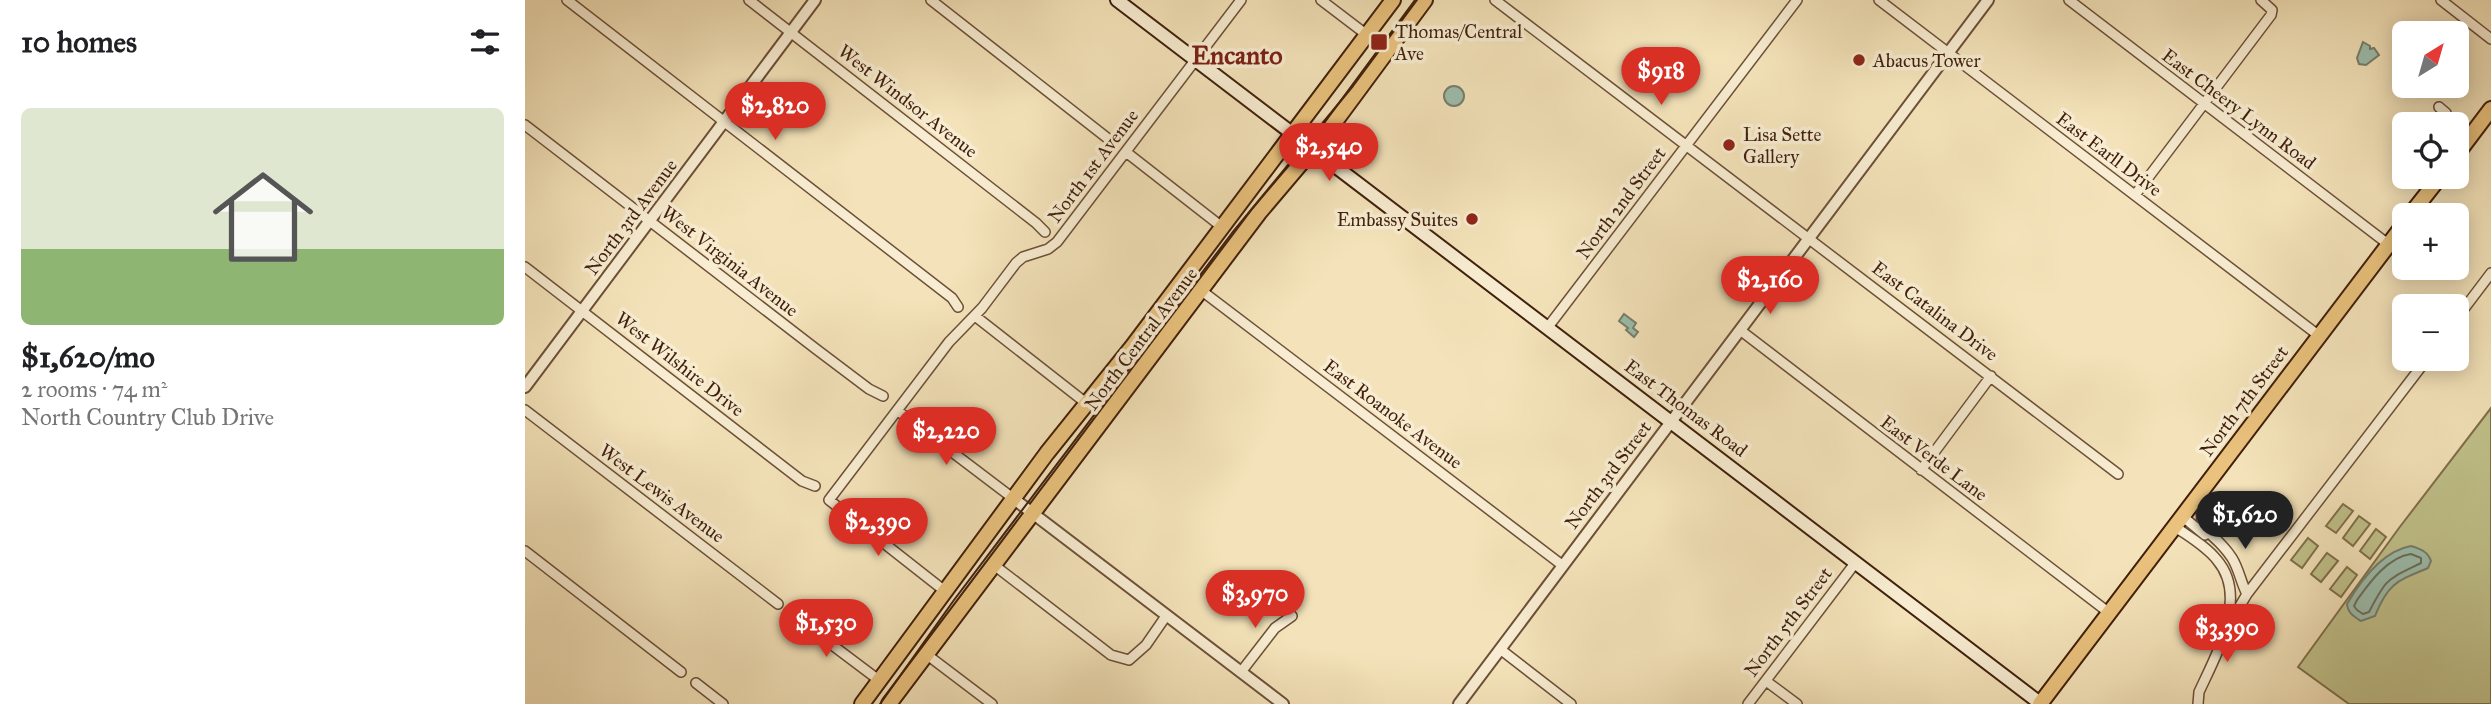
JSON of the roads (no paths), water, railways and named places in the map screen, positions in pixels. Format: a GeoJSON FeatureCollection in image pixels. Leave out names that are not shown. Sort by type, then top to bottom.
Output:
{"type":"FeatureCollection","features":[{"type":"Feature","properties":{"kind":"main road","name":"East Thomas Road"},"geometry":{"type":"LineString","coordinates":[[1117,0],[2041,704]]}},
{"type":"Feature","properties":{"kind":"main road","name":"North Central Avenue"},"geometry":{"type":"LineString","coordinates":[[889,704],[994,565],[1023,506],[1086,403],[1132,347],[1393,0]]}},
{"type":"Feature","properties":{"kind":"main road","name":"North Central Avenue"},"geometry":{"type":"LineString","coordinates":[[862,704],[946,592],[1023,506],[1202,291],[1309,147],[1425,0]]}},
{"type":"Feature","properties":{"kind":"main road"},"geometry":{"type":"LineString","coordinates":[[2469,137],[2491,109]]}},
{"type":"Feature","properties":{"kind":"main road"},"geometry":{"type":"LineString","coordinates":[[2419,203],[2430,189]]}},
{"type":"Feature","properties":{"kind":"main road","name":"North 7th Street"},"geometry":{"type":"LineString","coordinates":[[2041,704],[2392,239]]}},
{"type":"Feature","properties":{"kind":"street"},"geometry":{"type":"LineString","coordinates":[[567,0],[952,298],[958,307]]}},
{"type":"Feature","properties":{"kind":"street","name":"West Windsor Avenue"},"geometry":{"type":"LineString","coordinates":[[749,0],[1045,232]]}},
{"type":"Feature","properties":{"kind":"street","name":"North 3rd Avenue"},"geometry":{"type":"LineString","coordinates":[[525,387],[815,0]]}},
{"type":"Feature","properties":{"kind":"street"},"geometry":{"type":"LineString","coordinates":[[931,0],[1111,141]]}},
{"type":"Feature","properties":{"kind":"street","name":"North 1st Avenue"},"geometry":{"type":"LineString","coordinates":[[946,592],[829,500],[954,335],[975,316],[1023,257],[1048,249],[1057,242],[1241,0]]}},
{"type":"Feature","properties":{"kind":"street"},"geometry":{"type":"LineString","coordinates":[[1321,0],[1367,35]]}},
{"type":"Feature","properties":{"kind":"street","name":"East Catalina Drive"},"geometry":{"type":"LineString","coordinates":[[1495,0],[2118,474]]}},
{"type":"Feature","properties":{"kind":"street","name":"North 2nd Street"},"geometry":{"type":"LineString","coordinates":[[1548,327],[1797,0]]}},
{"type":"Feature","properties":{"kind":"street","name":"East Earll Drive"},"geometry":{"type":"LineString","coordinates":[[1879,0],[2318,335]]}},
{"type":"Feature","properties":{"kind":"street","name":"North 3rd Street"},"geometry":{"type":"LineString","coordinates":[[1459,704],[1989,0]]}},
{"type":"Feature","properties":{"kind":"street","name":"East Cheery Lynn Road"},"geometry":{"type":"LineString","coordinates":[[2069,0],[2388,244]]}},
{"type":"Feature","properties":{"kind":"street"},"geometry":{"type":"LineString","coordinates":[[2135,195],[2271,15],[2272,10],[2260,0]]}},
{"type":"Feature","properties":{"kind":"street"},"geometry":{"type":"LineString","coordinates":[[2441,0],[2491,38]]}},
{"type":"Feature","properties":{"kind":"street","name":"West Virginia Avenue"},"geometry":{"type":"LineString","coordinates":[[525,125],[816,349],[869,389],[883,396]]}},
{"type":"Feature","properties":{"kind":"street"},"geometry":{"type":"LineString","coordinates":[[1126,152],[1222,227]]}},
{"type":"Feature","properties":{"kind":"street","name":"West Wilshire Drive"},"geometry":{"type":"LineString","coordinates":[[525,267],[802,481],[815,486]]}},
{"type":"Feature","properties":{"kind":"street"},"geometry":{"type":"LineString","coordinates":[[2469,302],[2491,273]]}},
{"type":"Feature","properties":{"kind":"street","name":"East Roanoke Avenue"},"geometry":{"type":"LineString","coordinates":[[1202,291],[1562,565]]}},
{"type":"Feature","properties":{"kind":"street"},"geometry":{"type":"LineString","coordinates":[[975,316],[1086,403]]}},
{"type":"Feature","properties":{"kind":"street","name":"East Verde Lane"},"geometry":{"type":"LineString","coordinates":[[1739,330],[2108,612]]}},
{"type":"Feature","properties":{"kind":"street"},"geometry":{"type":"LineString","coordinates":[[2229,616],[2237,611],[2247,594],[2418,371]]}},
{"type":"Feature","properties":{"kind":"street"},"geometry":{"type":"LineString","coordinates":[[1921,470],[1991,376]]}},
{"type":"Feature","properties":{"kind":"street","name":"West Lewis Avenue"},"geometry":{"type":"LineString","coordinates":[[525,410],[778,604]]}},
{"type":"Feature","properties":{"kind":"street"},"geometry":{"type":"LineString","coordinates":[[898,411],[1283,704]]}},
{"type":"Feature","properties":{"kind":"street"},"geometry":{"type":"LineString","coordinates":[[2204,487],[2201,520],[2232,558],[2247,594]]}},
{"type":"Feature","properties":{"kind":"street"},"geometry":{"type":"LineString","coordinates":[[2178,521],[2216,541]]}},
{"type":"Feature","properties":{"kind":"street"},"geometry":{"type":"LineString","coordinates":[[2178,521],[2221,564],[2229,586],[2229,616],[2199,692],[2198,704]]}},
{"type":"Feature","properties":{"kind":"street"},"geometry":{"type":"LineString","coordinates":[[525,551],[681,672]]}},
{"type":"Feature","properties":{"kind":"street"},"geometry":{"type":"LineString","coordinates":[[2221,564],[2232,558]]}},
{"type":"Feature","properties":{"kind":"street","name":"North 5th Street"},"geometry":{"type":"LineString","coordinates":[[1748,704],[1856,562]]}},
{"type":"Feature","properties":{"kind":"street"},"geometry":{"type":"LineString","coordinates":[[994,565],[1119,659],[1129,660],[1137,654],[1166,616]]}},
{"type":"Feature","properties":{"kind":"street"},"geometry":{"type":"LineString","coordinates":[[2229,586],[2241,583]]}},
{"type":"Feature","properties":{"kind":"street"},"geometry":{"type":"LineString","coordinates":[[792,614],[880,681]]}},
{"type":"Feature","properties":{"kind":"street"},"geometry":{"type":"LineString","coordinates":[[1241,672],[1275,628],[1292,616]]}},
{"type":"Feature","properties":{"kind":"street"},"geometry":{"type":"LineString","coordinates":[[1500,649],[1571,704]]}},
{"type":"Feature","properties":{"kind":"street"},"geometry":{"type":"LineString","coordinates":[[926,654],[992,704]]}},
{"type":"Feature","properties":{"kind":"street"},"geometry":{"type":"LineString","coordinates":[[1766,681],[1797,704]]}},
{"type":"Feature","properties":{"kind":"street"},"geometry":{"type":"LineString","coordinates":[[696,683],[723,704]]}},
{"type":"Feature","properties":{"kind":"water"},"geometry":{"type":"Polygon","coordinates":[[[2363,42],[2370,46],[2370,49],[2374,48],[2379,55],[2366,65],[2359,64],[2357,58],[2363,42]]]}},
{"type":"Feature","properties":{"kind":"water"},"geometry":{"type":"Polygon","coordinates":[[[1450,86],[1458,86],[1464,96],[1458,106],[1450,106],[1444,100],[1444,92],[1450,86]]]}},
{"type":"Feature","properties":{"kind":"water"},"geometry":{"type":"Polygon","coordinates":[[[1624,314],[1636,323],[1633,328],[1638,332],[1634,337],[1619,321],[1624,314]]]}},
{"type":"Feature","properties":{"kind":"water"},"geometry":{"type":"Polygon","coordinates":[[[2411,546],[2428,555],[2431,561],[2428,568],[2395,584],[2384,596],[2375,616],[2361,621],[2353,616],[2347,604],[2366,576],[2391,554],[2411,546]]]}},
{"type":"Feature","properties":{"kind":"tram line"},"geometry":{"type":"LineString","coordinates":[[880,704],[954,600],[1232,233],[1353,86],[1417,0]]}},
{"type":"Feature","properties":{"kind":"place","name":"Thomas/Central Ave"},"geometry":{"type":"Point","coordinates":[1379,42]}},
{"type":"Feature","properties":{"kind":"place","name":"Abacus Tower"},"geometry":{"type":"Point","coordinates":[1859,60]}},
{"type":"Feature","properties":{"kind":"place","name":"Lisa Sette Gallery"},"geometry":{"type":"Point","coordinates":[1729,145]}},
{"type":"Feature","properties":{"kind":"place","name":"Embassy Suites"},"geometry":{"type":"Point","coordinates":[1472,219]}},
{"type":"Feature","properties":{"kind":"district","name":"Encanto"},"geometry":{"type":"Point","coordinates":[1237,55]}}]}
